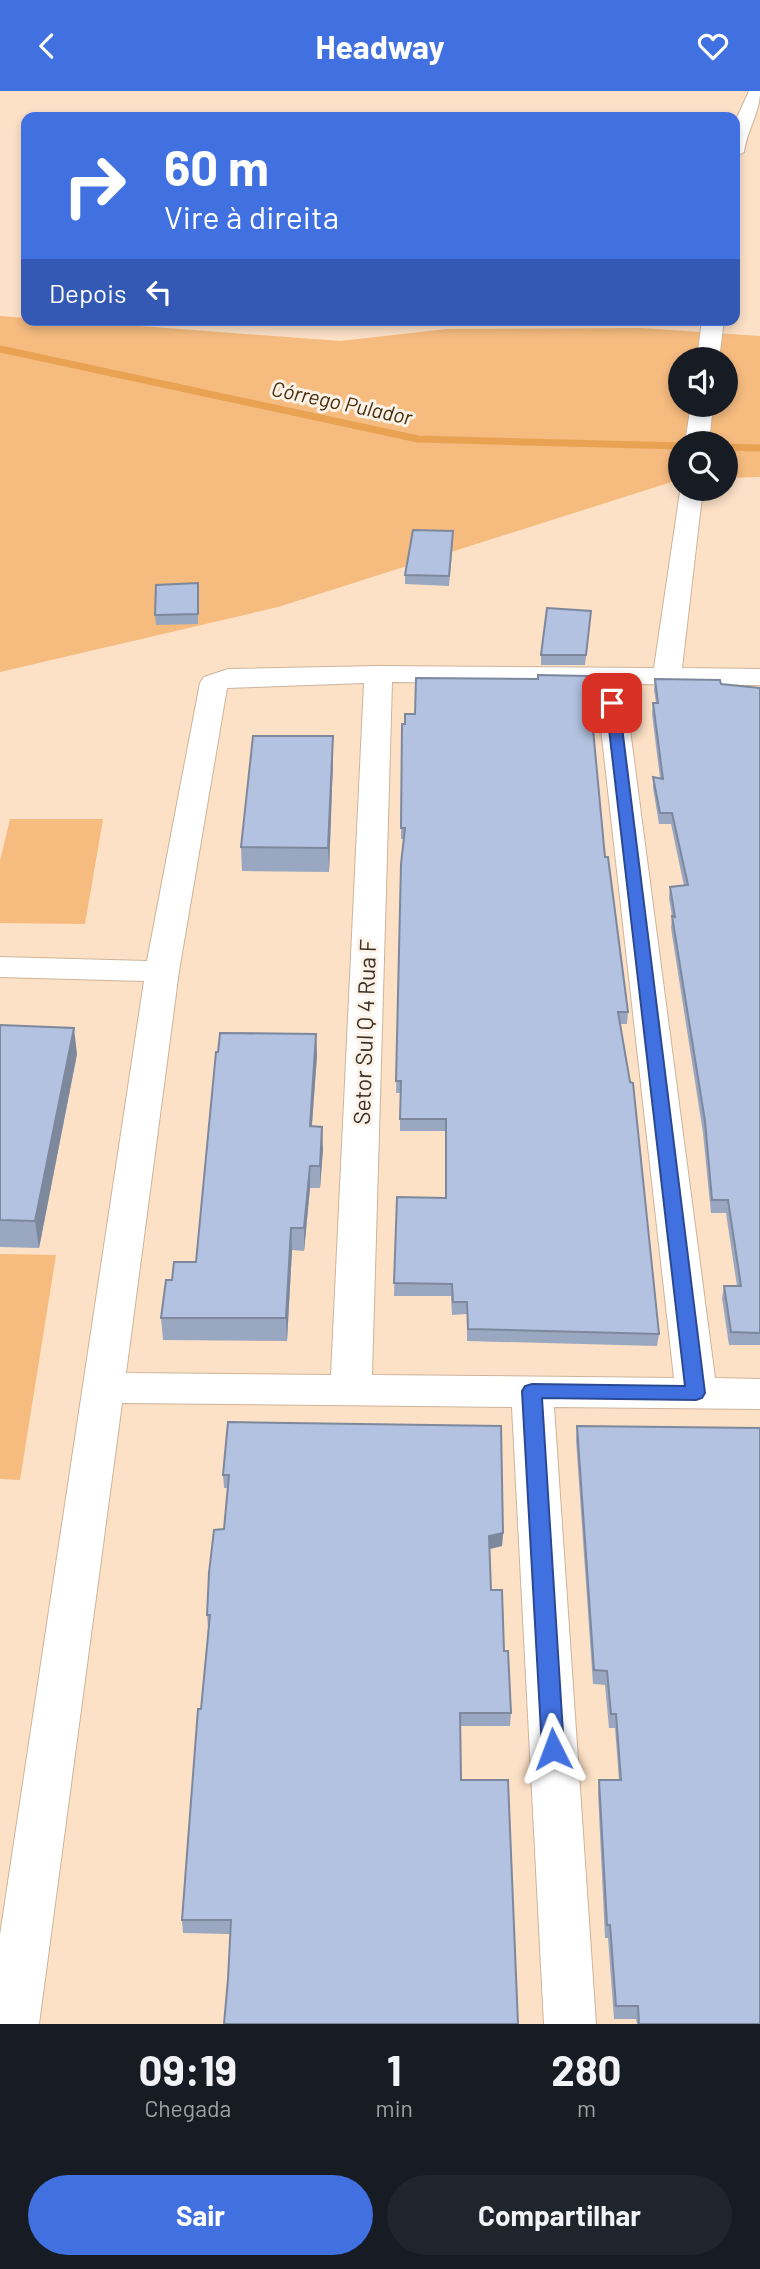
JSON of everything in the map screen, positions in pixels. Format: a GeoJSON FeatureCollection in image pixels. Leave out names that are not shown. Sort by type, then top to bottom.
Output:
{"type":"FeatureCollection","features":[{"type":"Feature","properties":{"kind":"street"},"geometry":{"type":"LineString","coordinates":[[740,131],[758,91]]}},
{"type":"Feature","properties":{"kind":"street"},"geometry":{"type":"LineString","coordinates":[[710,347],[712,326]]}},
{"type":"Feature","properties":{"kind":"street"},"geometry":{"type":"LineString","coordinates":[[667,676],[689,501]]}},
{"type":"Feature","properties":{"kind":"street"},"geometry":{"type":"LineString","coordinates":[[13,2024],[162,971],[214,683],[228,677],[378,674],[760,677]]}},
{"type":"Feature","properties":{"kind":"street","name":"Setor Sul Q 4 Rua F"},"geometry":{"type":"LineString","coordinates":[[351,1389],[378,674]]}},
{"type":"Feature","properties":{"kind":"street"},"geometry":{"type":"LineString","coordinates":[[609,676],[696,1393]]}},
{"type":"Feature","properties":{"kind":"street"},"geometry":{"type":"LineString","coordinates":[[0,967],[162,971]]}},
{"type":"Feature","properties":{"kind":"street"},"geometry":{"type":"LineString","coordinates":[[103,1388],[760,1394]]}},
{"type":"Feature","properties":{"kind":"street"},"geometry":{"type":"LineString","coordinates":[[532,1391],[570,2024]]}},
{"type":"Feature","properties":{"kind":"shaded area"},"geometry":{"type":"Polygon","coordinates":[[[0,316],[21,318],[21,326],[140,326],[340,341],[447,329],[641,328],[760,336],[760,477],[738,478],[738,431],[668,431],[668,483],[278,607],[0,672],[0,316]]]}},
{"type":"Feature","properties":{"kind":"shaded area"},"geometry":{"type":"Polygon","coordinates":[[[10,819],[103,819],[85,924],[0,923],[0,861],[10,819]]]}},
{"type":"Feature","properties":{"kind":"shaded area"},"geometry":{"type":"Polygon","coordinates":[[[0,1254],[56,1255],[20,1480],[0,1479],[0,1254]]]}},
{"type":"Feature","properties":{"kind":"building"},"geometry":{"type":"Polygon","coordinates":[[[413,530],[453,531],[449,576],[405,575],[413,530]]]}},
{"type":"Feature","properties":{"kind":"building"},"geometry":{"type":"Polygon","coordinates":[[[198,583],[198,614],[155,615],[156,585],[198,583]]]}},
{"type":"Feature","properties":{"kind":"building"},"geometry":{"type":"Polygon","coordinates":[[[547,608],[591,611],[586,655],[541,655],[547,608]]]}},
{"type":"Feature","properties":{"kind":"building"},"geometry":{"type":"Polygon","coordinates":[[[538,675],[588,676],[605,857],[608,857],[628,1012],[618,1012],[630,1082],[633,1083],[659,1334],[468,1329],[467,1302],[453,1302],[452,1284],[394,1283],[397,1197],[446,1198],[446,1119],[400,1119],[401,1081],[396,1081],[401,864],[405,828],[401,828],[402,724],[405,724],[405,714],[415,714],[416,678],[538,679],[538,675]]]}},
{"type":"Feature","properties":{"kind":"building"},"geometry":{"type":"Polygon","coordinates":[[[655,679],[720,680],[721,684],[760,688],[760,1333],[731,1332],[724,1286],[741,1286],[728,1200],[712,1200],[705,1121],[672,916],[675,917],[670,887],[688,885],[672,813],[660,813],[653,777],[663,779],[653,703],[658,703],[655,679]]]}},
{"type":"Feature","properties":{"kind":"building"},"geometry":{"type":"Polygon","coordinates":[[[253,736],[333,736],[328,848],[241,847],[253,736]]]}},
{"type":"Feature","properties":{"kind":"building"},"geometry":{"type":"Polygon","coordinates":[[[0,1025],[74,1028],[35,1221],[0,1220],[0,1025]]]}},
{"type":"Feature","properties":{"kind":"building"},"geometry":{"type":"Polygon","coordinates":[[[220,1033],[316,1034],[310,1126],[322,1127],[320,1166],[310,1166],[304,1228],[291,1228],[286,1318],[161,1318],[166,1280],[172,1280],[174,1262],[196,1262],[220,1033]]]}},
{"type":"Feature","properties":{"kind":"building"},"geometry":{"type":"Polygon","coordinates":[[[228,1422],[501,1426],[503,1533],[489,1536],[491,1590],[502,1590],[504,1651],[508,1651],[511,1713],[460,1713],[461,1780],[508,1780],[518,2024],[224,2024],[231,1920],[182,1920],[198,1709],[201,1709],[210,1615],[207,1615],[209,1573],[214,1530],[224,1529],[229,1475],[223,1475],[228,1422]]]}},
{"type":"Feature","properties":{"kind":"building"},"geometry":{"type":"Polygon","coordinates":[[[577,1426],[760,1428],[760,2024],[639,2024],[638,2006],[616,2006],[610,1925],[607,1925],[599,1780],[621,1780],[616,1714],[611,1714],[607,1671],[594,1670],[577,1426]]]}},
{"type":"Feature","properties":{"kind":"waterway","name":"Córrego Pulador"},"geometry":{"type":"LineString","coordinates":[[0,349],[418,439],[668,446]]}},
{"type":"Feature","properties":{"kind":"waterway","name":"Córrego Pulador"},"geometry":{"type":"LineString","coordinates":[[738,447],[760,448]]}},
{"type":"Feature","properties":{"kind":"route"},"geometry":{"type":"LineString","coordinates":[[553,1749],[532,1391],[696,1393],[612,703]]}}]}
